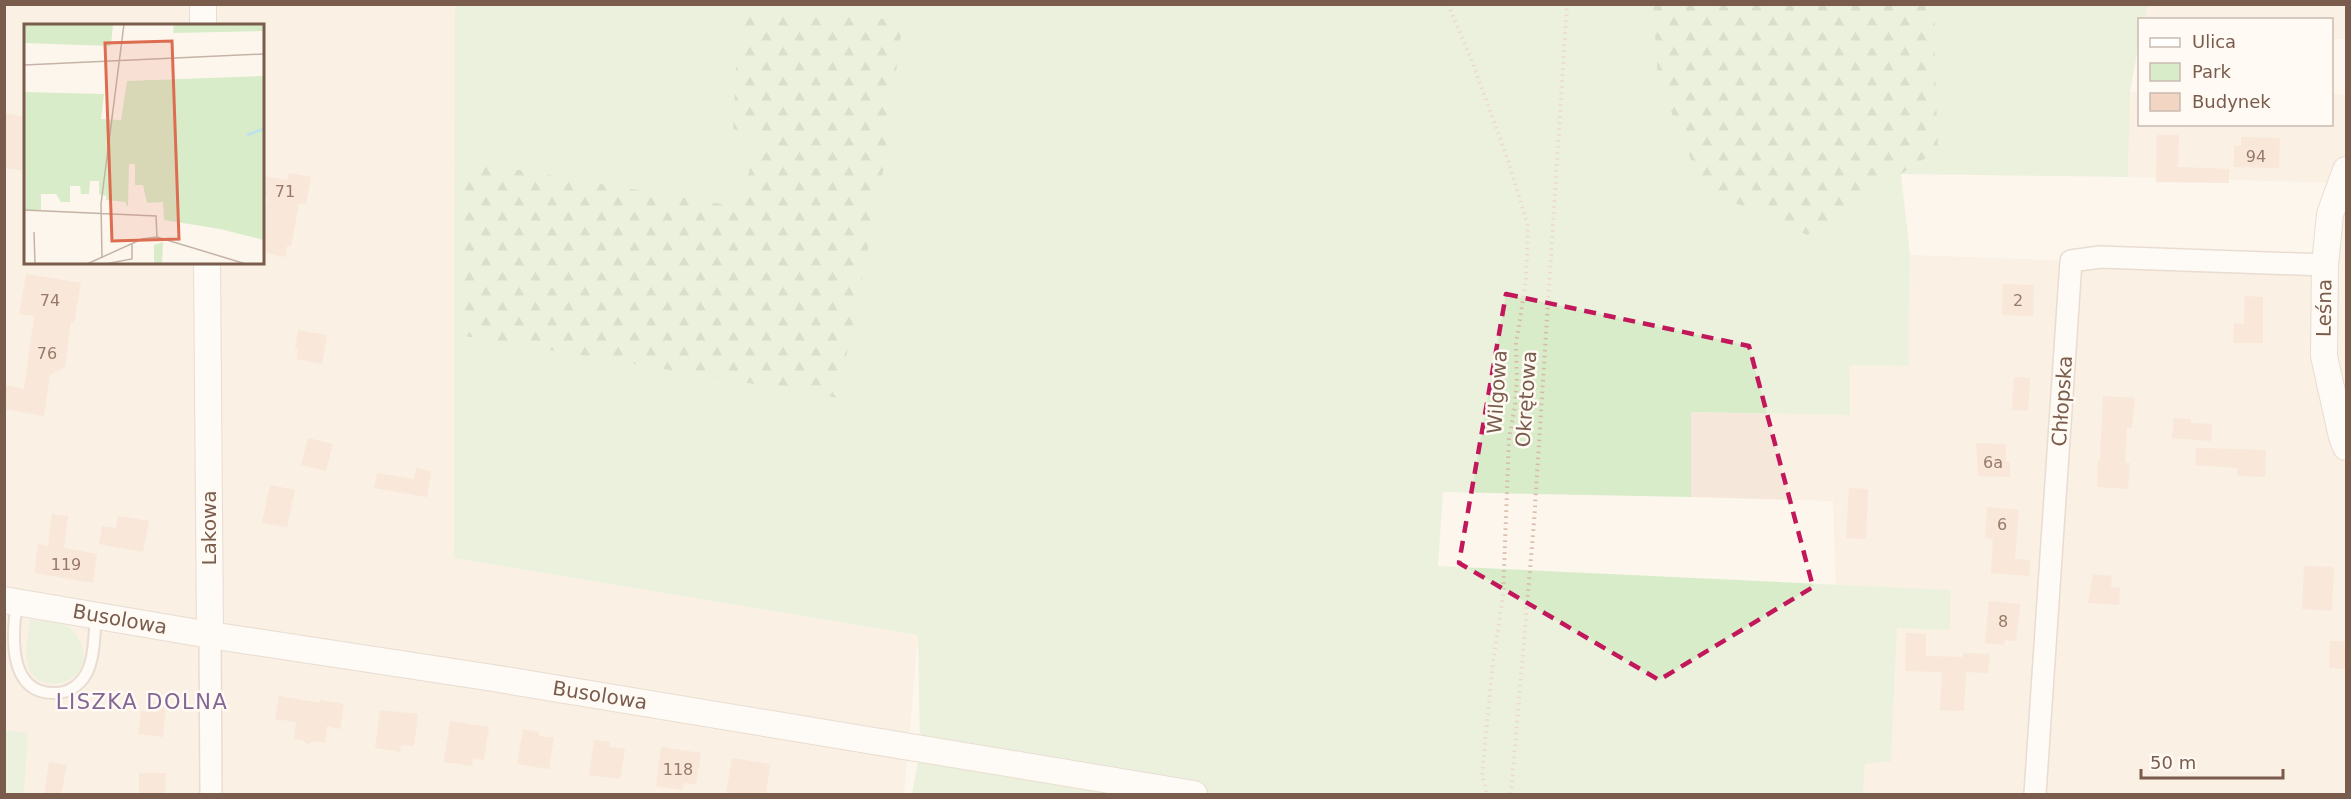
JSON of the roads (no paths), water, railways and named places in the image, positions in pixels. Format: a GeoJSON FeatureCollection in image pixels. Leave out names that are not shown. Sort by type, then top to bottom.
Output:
{"type":"FeatureCollection","features":[{"type":"Feature","properties":{"kind":"street"},"geometry":{"type":"LineString","coordinates":[[203,4],[203,24]]}},
{"type":"Feature","properties":{"kind":"street","name":"Leśna"},"geometry":{"type":"LineString","coordinates":[[2346,170],[2330,214],[2325,265],[2324,356],[2346,447]]}},
{"type":"Feature","properties":{"kind":"street","name":"Chłopska"},"geometry":{"type":"LineString","coordinates":[[2035,795],[2071,261],[2100,256],[2325,265]]}},
{"type":"Feature","properties":{"kind":"street","name":"Lakowa"},"geometry":{"type":"LineString","coordinates":[[207,264],[211,795]]}},
{"type":"Feature","properties":{"kind":"street","name":"Busolowa"},"geometry":{"type":"LineString","coordinates":[[11,601],[210,635],[493,678],[1194,795]]}},
{"type":"Feature","properties":{"kind":"lane"},"geometry":{"type":"LineString","coordinates":[[11,601],[15,659],[26,680],[33,687],[48,693],[61,693],[71,689],[86,675],[90,664],[96,615]]}},
{"type":"Feature","properties":{"kind":"district","name":"LISZKA DOLNA"},"geometry":{"type":"Point","coordinates":[142,702]}}]}
